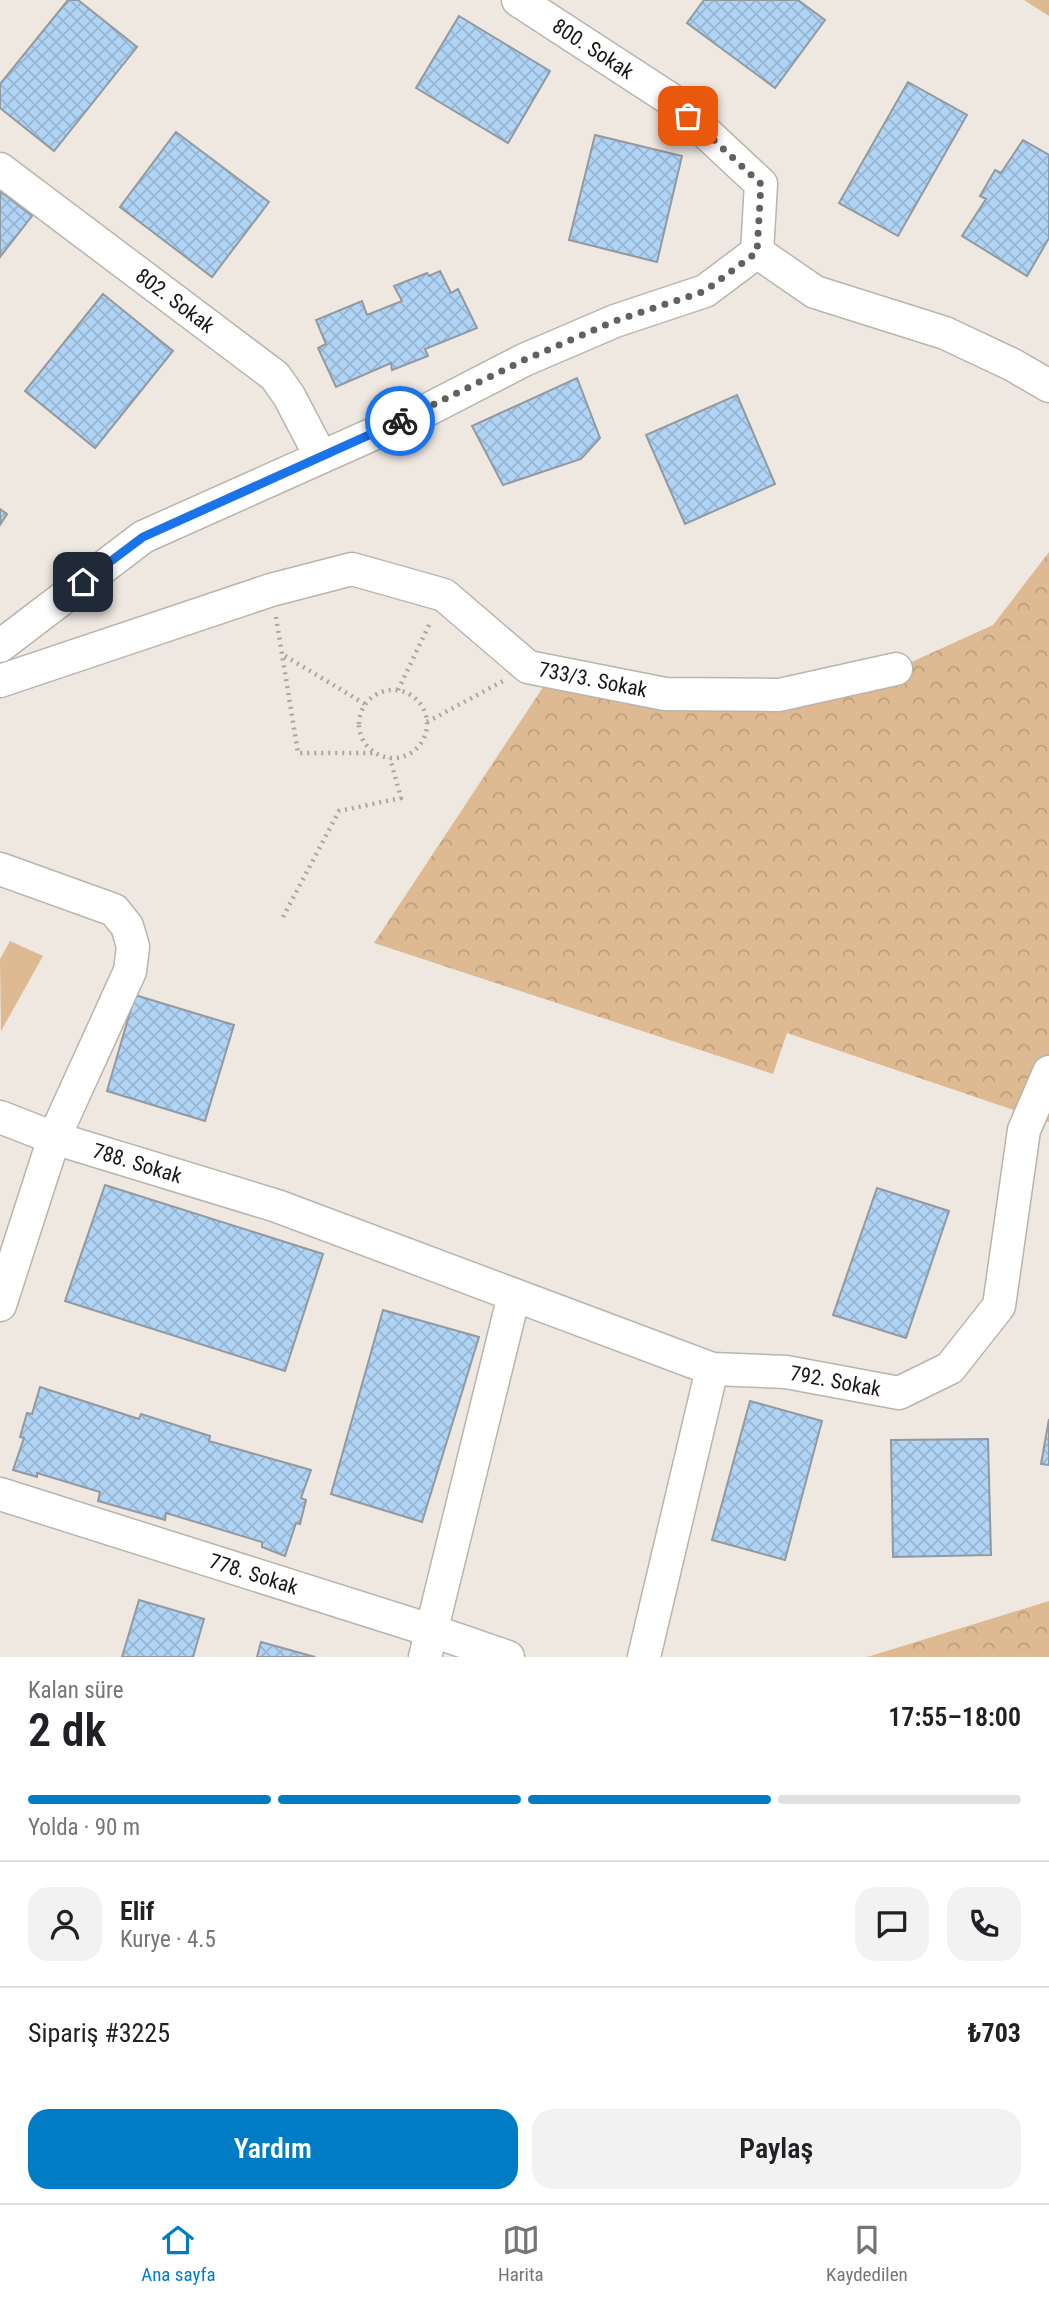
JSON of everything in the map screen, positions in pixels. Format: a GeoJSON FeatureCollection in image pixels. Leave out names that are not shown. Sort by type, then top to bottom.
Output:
{"type":"FeatureCollection","features":[{"type":"Feature","properties":{"kind":"street","name":"800. Sokak"},"geometry":{"type":"LineString","coordinates":[[518,0],[670,99],[761,184],[757,252]]}},
{"type":"Feature","properties":{"kind":"street","name":"802. Sokak"},"geometry":{"type":"LineString","coordinates":[[0,169],[275,376],[289,396],[321,457]]}},
{"type":"Feature","properties":{"kind":"street"},"geometry":{"type":"LineString","coordinates":[[0,646],[143,537],[429,409],[535,355],[615,321],[705,291],[757,252],[815,292],[945,333],[1013,365],[1049,386]]}},
{"type":"Feature","properties":{"kind":"street","name":"733/3. Sokak"},"geometry":{"type":"LineString","coordinates":[[0,681],[271,590],[352,569],[444,595],[528,667],[665,694],[779,695],[896,669]]}},
{"type":"Feature","properties":{"kind":"street"},"geometry":{"type":"LineString","coordinates":[[0,869],[114,910],[127,926],[133,947],[130,971],[54,1138],[0,1305]]}},
{"type":"Feature","properties":{"kind":"street","name":"792. Sokak"},"geometry":{"type":"LineString","coordinates":[[276,1206],[712,1369],[786,1372],[899,1393],[950,1368],[999,1306],[1024,1130],[1049,1072]]}},
{"type":"Feature","properties":{"kind":"street","name":"788. Sokak"},"geometry":{"type":"LineString","coordinates":[[0,1117],[54,1138],[276,1206]]}},
{"type":"Feature","properties":{"kind":"street"},"geometry":{"type":"LineString","coordinates":[[427,1644],[514,1295]]}},
{"type":"Feature","properties":{"kind":"street"},"geometry":{"type":"LineString","coordinates":[[644,1657],[712,1369]]}},
{"type":"Feature","properties":{"kind":"street","name":"778. Sokak"},"geometry":{"type":"LineString","coordinates":[[0,1494],[427,1644],[508,1657]]}},
{"type":"Feature","properties":{"kind":"path"},"geometry":{"type":"LineString","coordinates":[[271,590],[298,753],[377,753]]}},
{"type":"Feature","properties":{"kind":"path"},"geometry":{"type":"LineString","coordinates":[[398,690],[444,595]]}},
{"type":"Feature","properties":{"kind":"path"},"geometry":{"type":"LineString","coordinates":[[284,656],[365,704]]}},
{"type":"Feature","properties":{"kind":"path"},"geometry":{"type":"LineString","coordinates":[[427,723],[528,667]]}},
{"type":"Feature","properties":{"kind":"path"},"geometry":{"type":"LineString","coordinates":[[398,690],[410,693],[425,711],[426,734],[421,744],[402,757],[390,758],[377,753],[368,746],[359,725],[365,704],[380,692],[398,690]]}},
{"type":"Feature","properties":{"kind":"path"},"geometry":{"type":"LineString","coordinates":[[282,917],[339,811],[401,798],[390,758]]}},
{"type":"Feature","properties":{"kind":"green space"},"geometry":{"type":"Polygon","coordinates":[[[1024,0],[1049,0],[1049,16],[1024,0]]]}},
{"type":"Feature","properties":{"kind":"green space"},"geometry":{"type":"Polygon","coordinates":[[[1049,552],[1049,1122],[787,1033],[773,1074],[374,943],[553,672],[665,694],[896,669],[993,625],[1049,552]]]}},
{"type":"Feature","properties":{"kind":"green space"},"geometry":{"type":"Polygon","coordinates":[[[10,941],[43,956],[1,1031],[0,959],[10,941]]]}},
{"type":"Feature","properties":{"kind":"green space"},"geometry":{"type":"Polygon","coordinates":[[[1049,1601],[1049,1657],[867,1657],[1049,1601]]]}},
{"type":"Feature","properties":{"kind":"building"},"geometry":{"type":"Polygon","coordinates":[[[68,0],[78,0],[137,47],[54,151],[0,108],[0,84],[68,0]]]}},
{"type":"Feature","properties":{"kind":"building"},"geometry":{"type":"Polygon","coordinates":[[[704,0],[798,0],[825,20],[775,88],[687,23],[704,0]]]}},
{"type":"Feature","properties":{"kind":"building"},"geometry":{"type":"Polygon","coordinates":[[[459,16],[550,71],[508,143],[416,88],[459,16]]]}},
{"type":"Feature","properties":{"kind":"building"},"geometry":{"type":"Polygon","coordinates":[[[908,82],[967,115],[898,236],[839,203],[908,82]]]}},
{"type":"Feature","properties":{"kind":"building"},"geometry":{"type":"Polygon","coordinates":[[[176,132],[269,202],[212,277],[120,207],[176,132]]]}},
{"type":"Feature","properties":{"kind":"building"},"geometry":{"type":"Polygon","coordinates":[[[595,135],[682,156],[657,262],[569,240],[595,135]]]}},
{"type":"Feature","properties":{"kind":"building"},"geometry":{"type":"Polygon","coordinates":[[[1023,140],[1049,155],[1049,238],[1027,276],[962,236],[986,199],[980,196],[995,170],[1001,173],[1023,140]]]}},
{"type":"Feature","properties":{"kind":"building"},"geometry":{"type":"Polygon","coordinates":[[[0,191],[32,216],[0,257],[0,191]]]}},
{"type":"Feature","properties":{"kind":"building"},"geometry":{"type":"Polygon","coordinates":[[[440,271],[451,293],[458,289],[477,328],[425,349],[428,356],[392,370],[391,363],[336,387],[318,348],[326,344],[316,320],[362,301],[367,315],[402,301],[394,286],[427,273],[429,276],[440,271]]]}},
{"type":"Feature","properties":{"kind":"building"},"geometry":{"type":"Polygon","coordinates":[[[103,294],[173,351],[95,448],[25,391],[103,294]]]}},
{"type":"Feature","properties":{"kind":"building"},"geometry":{"type":"Polygon","coordinates":[[[577,378],[600,438],[581,459],[503,485],[472,426],[577,378]]]}},
{"type":"Feature","properties":{"kind":"building"},"geometry":{"type":"Polygon","coordinates":[[[737,395],[775,484],[685,524],[646,435],[737,395]]]}},
{"type":"Feature","properties":{"kind":"building"},"geometry":{"type":"Polygon","coordinates":[[[0,509],[7,514],[0,525],[0,509]]]}},
{"type":"Feature","properties":{"kind":"building"},"geometry":{"type":"Polygon","coordinates":[[[135,995],[234,1025],[205,1121],[107,1091],[135,995]]]}},
{"type":"Feature","properties":{"kind":"building"},"geometry":{"type":"Polygon","coordinates":[[[105,1185],[323,1254],[285,1371],[65,1301],[105,1185]]]}},
{"type":"Feature","properties":{"kind":"building"},"geometry":{"type":"Polygon","coordinates":[[[877,1188],[949,1211],[906,1338],[833,1315],[877,1188]]]}},
{"type":"Feature","properties":{"kind":"building"},"geometry":{"type":"Polygon","coordinates":[[[383,1310],[479,1337],[422,1522],[331,1494],[383,1310]]]}},
{"type":"Feature","properties":{"kind":"building"},"geometry":{"type":"Polygon","coordinates":[[[40,1387],[139,1419],[141,1414],[210,1436],[209,1441],[311,1470],[301,1498],[306,1500],[300,1524],[296,1523],[285,1556],[262,1547],[262,1542],[166,1513],[165,1520],[98,1501],[100,1492],[37,1473],[37,1477],[13,1470],[24,1438],[20,1437],[27,1413],[32,1414],[40,1387]]]}},
{"type":"Feature","properties":{"kind":"building"},"geometry":{"type":"Polygon","coordinates":[[[750,1401],[822,1421],[785,1560],[712,1540],[750,1401]]]}},
{"type":"Feature","properties":{"kind":"building"},"geometry":{"type":"Polygon","coordinates":[[[1049,1419],[1049,1465],[1041,1464],[1049,1419]]]}},
{"type":"Feature","properties":{"kind":"building"},"geometry":{"type":"Polygon","coordinates":[[[988,1439],[991,1555],[893,1557],[891,1440],[988,1439]]]}},
{"type":"Feature","properties":{"kind":"building"},"geometry":{"type":"Polygon","coordinates":[[[139,1600],[204,1619],[193,1657],[122,1657],[139,1600]]]}},
{"type":"Feature","properties":{"kind":"building"},"geometry":{"type":"Polygon","coordinates":[[[261,1642],[315,1657],[257,1657],[261,1642]]]}},
{"type":"Feature","properties":{"kind":"way so far"},"geometry":{"type":"LineString","coordinates":[[400,421],[524,360],[615,321],[705,291],[757,252],[761,184],[688,116]]}},
{"type":"Feature","properties":{"kind":"route"},"geometry":{"type":"LineString","coordinates":[[83,582],[143,537],[400,421]]}}]}
